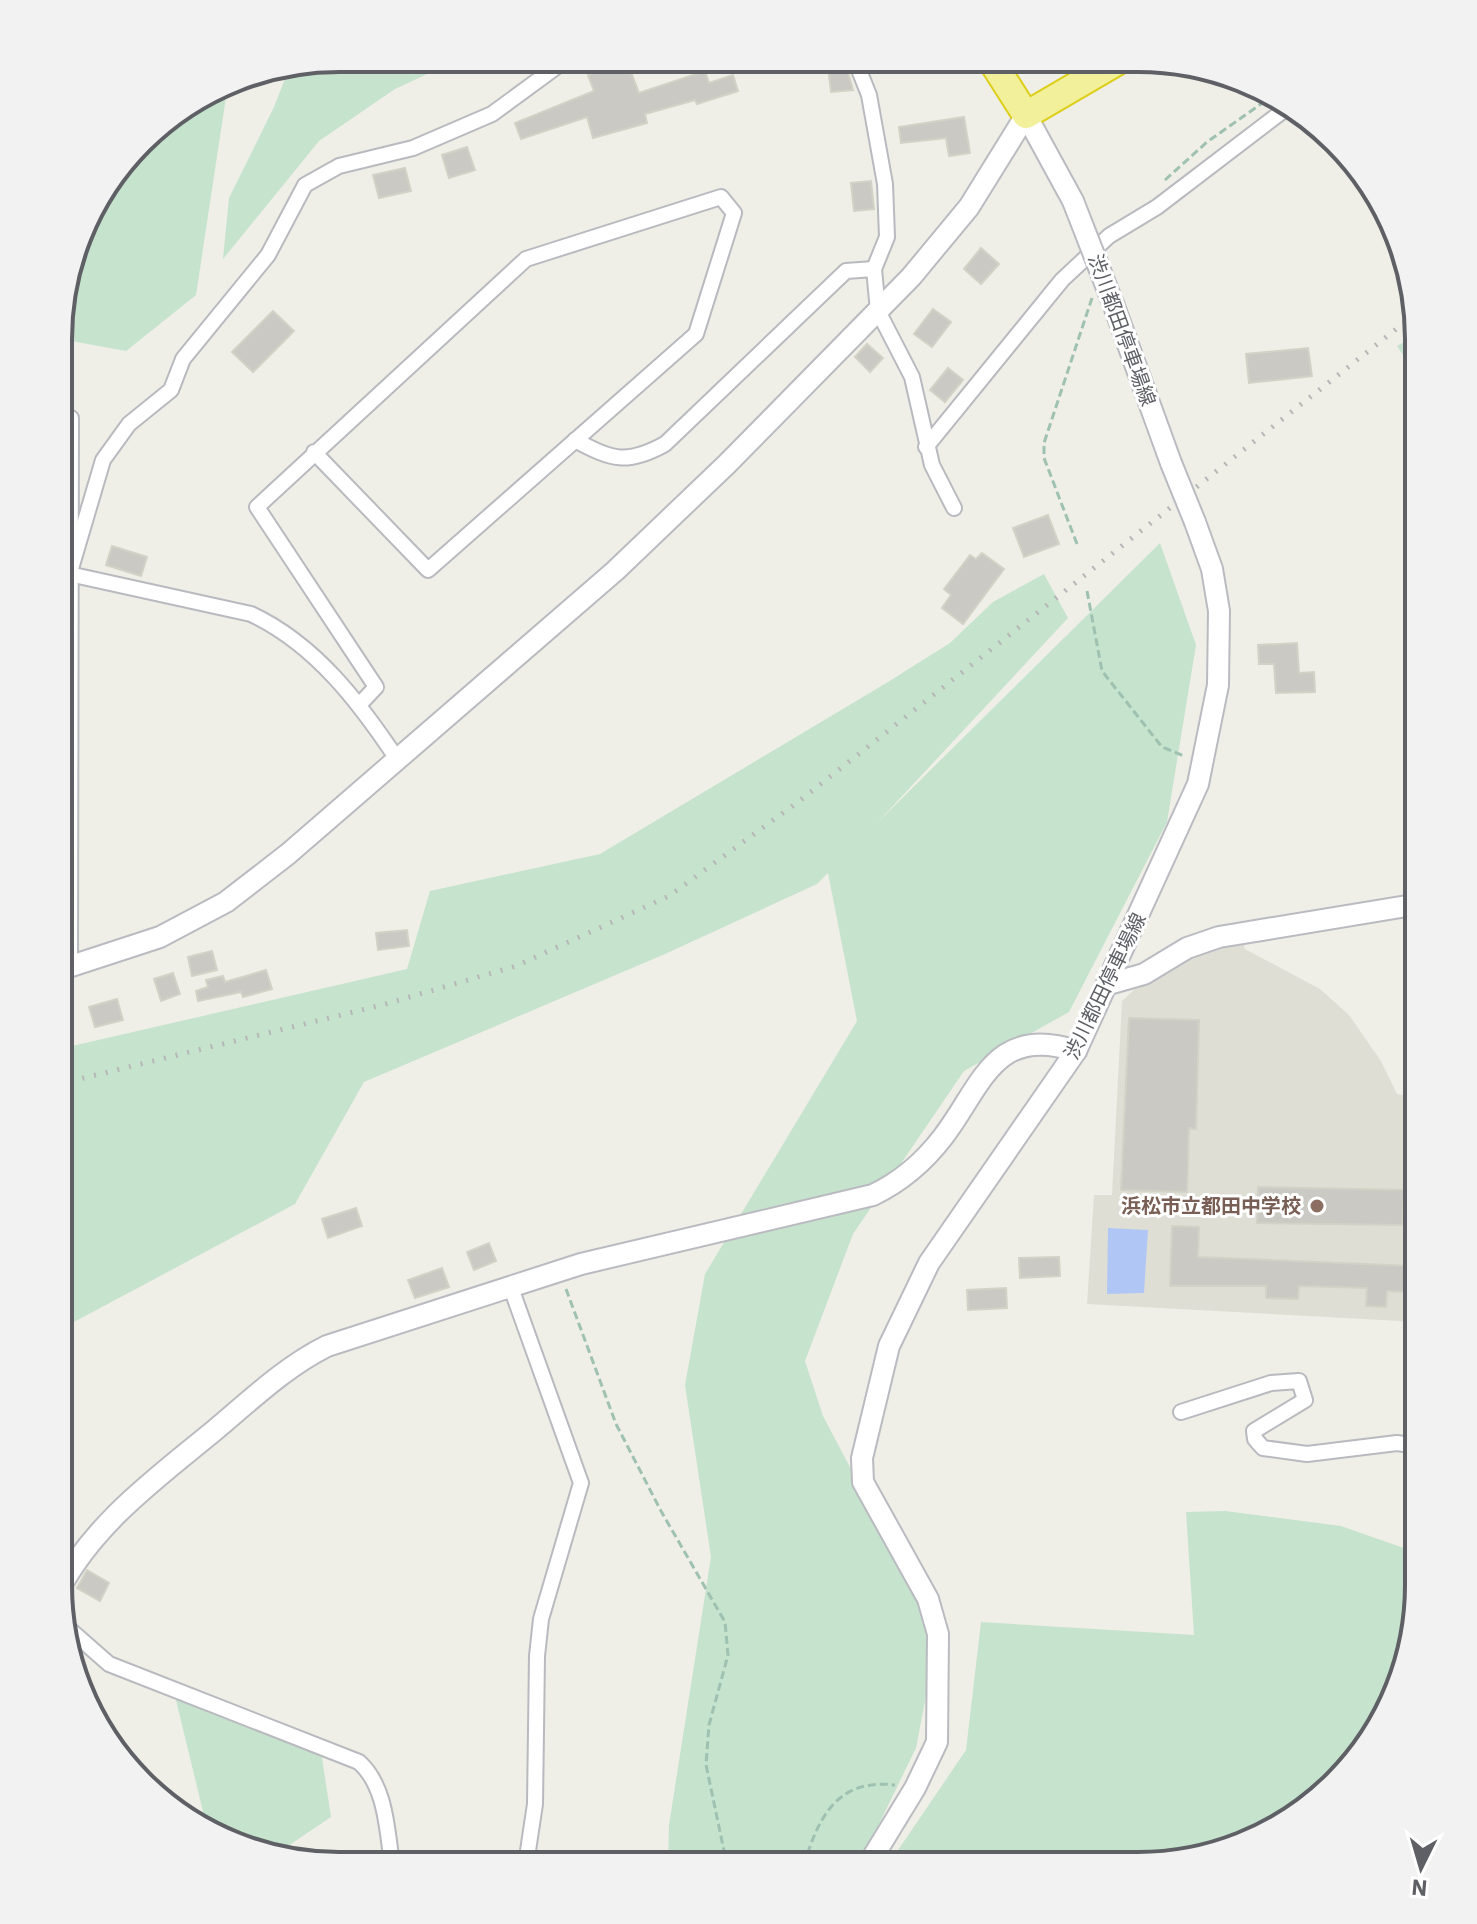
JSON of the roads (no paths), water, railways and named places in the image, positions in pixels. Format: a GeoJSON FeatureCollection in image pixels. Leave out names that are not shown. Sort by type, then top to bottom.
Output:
{"type":"FeatureCollection","features":[{"type":"Feature","properties":{"kind":"highway"},"geometry":{"type":"LineString","coordinates":[[999,72],[1026,115],[1099,72]]}},
{"type":"Feature","properties":{"kind":"street"},"geometry":{"type":"LineString","coordinates":[[72,551],[103,460],[129,424],[171,390],[183,359],[268,255],[305,185],[339,166],[413,148],[492,114],[549,72]]}},
{"type":"Feature","properties":{"kind":"street"},"geometry":{"type":"LineString","coordinates":[[860,72],[869,95],[885,184],[887,237],[874,269],[878,311],[912,377],[926,447],[954,508]]}},
{"type":"Feature","properties":{"kind":"street"},"geometry":{"type":"LineString","coordinates":[[926,447],[1062,280],[1109,236],[1167,199],[1280,113]]}},
{"type":"Feature","properties":{"kind":"street"},"geometry":{"type":"LineString","coordinates":[[72,965],[160,937],[226,902],[288,854],[615,571],[738,453],[911,277],[969,207],[1026,115]]}},
{"type":"Feature","properties":{"kind":"street","name":"渋川都田停車場線"},"geometry":{"type":"LineString","coordinates":[[876,1852],[915,1788],[937,1742],[938,1634],[928,1599],[863,1482],[862,1458],[889,1346],[929,1263],[1076,1051],[1198,784],[1218,685],[1219,611],[1212,569],[1073,201],[1026,115]]}},
{"type":"Feature","properties":{"kind":"street"},"geometry":{"type":"LineString","coordinates":[[314,452],[428,570],[696,334],[734,213],[721,197],[526,259],[314,452],[257,507],[376,687],[360,704]]}},
{"type":"Feature","properties":{"kind":"street"},"geometry":{"type":"LineString","coordinates":[[575,440],[615,458],[640,458],[665,444],[846,271],[874,269]]}},
{"type":"Feature","properties":{"kind":"street"},"geometry":{"type":"LineString","coordinates":[[72,574],[251,614],[305,649],[360,704],[397,759]]}},
{"type":"Feature","properties":{"kind":"street"},"geometry":{"type":"LineString","coordinates":[[1109,984],[1144,974],[1187,948],[1219,937],[1405,906]]}},
{"type":"Feature","properties":{"kind":"street"},"geometry":{"type":"LineString","coordinates":[[72,1565],[121,1508],[294,1363],[327,1346],[559,1270],[873,1195],[904,1181],[943,1137],[984,1070],[1006,1053],[1031,1044],[1076,1051]]}},
{"type":"Feature","properties":{"kind":"street"},"geometry":{"type":"LineString","coordinates":[[510,1285],[581,1483],[541,1619],[537,1656],[535,1804],[528,1852]]}},
{"type":"Feature","properties":{"kind":"street"},"geometry":{"type":"LineString","coordinates":[[1181,1412],[1271,1383],[1299,1381],[1305,1400],[1254,1431],[1255,1439],[1263,1448],[1307,1454],[1404,1444]]}},
{"type":"Feature","properties":{"kind":"street"},"geometry":{"type":"LineString","coordinates":[[77,1636],[109,1664],[359,1762],[370,1772],[384,1809],[390,1852]]}},
{"type":"Feature","properties":{"kind":"water"},"geometry":{"type":"Polygon","coordinates":[[[1108,1228],[1148,1230],[1144,1293],[1107,1294],[1108,1228]]]}},
{"type":"Feature","properties":{"kind":"railway"},"geometry":{"type":"LineString","coordinates":[[72,1081],[382,1005],[516,966],[669,896],[798,802],[1404,323]]}},
{"type":"Feature","properties":{"kind":"place","name":"浜松市立都田中学校"},"geometry":{"type":"Point","coordinates":[1317,1206]}}]}
